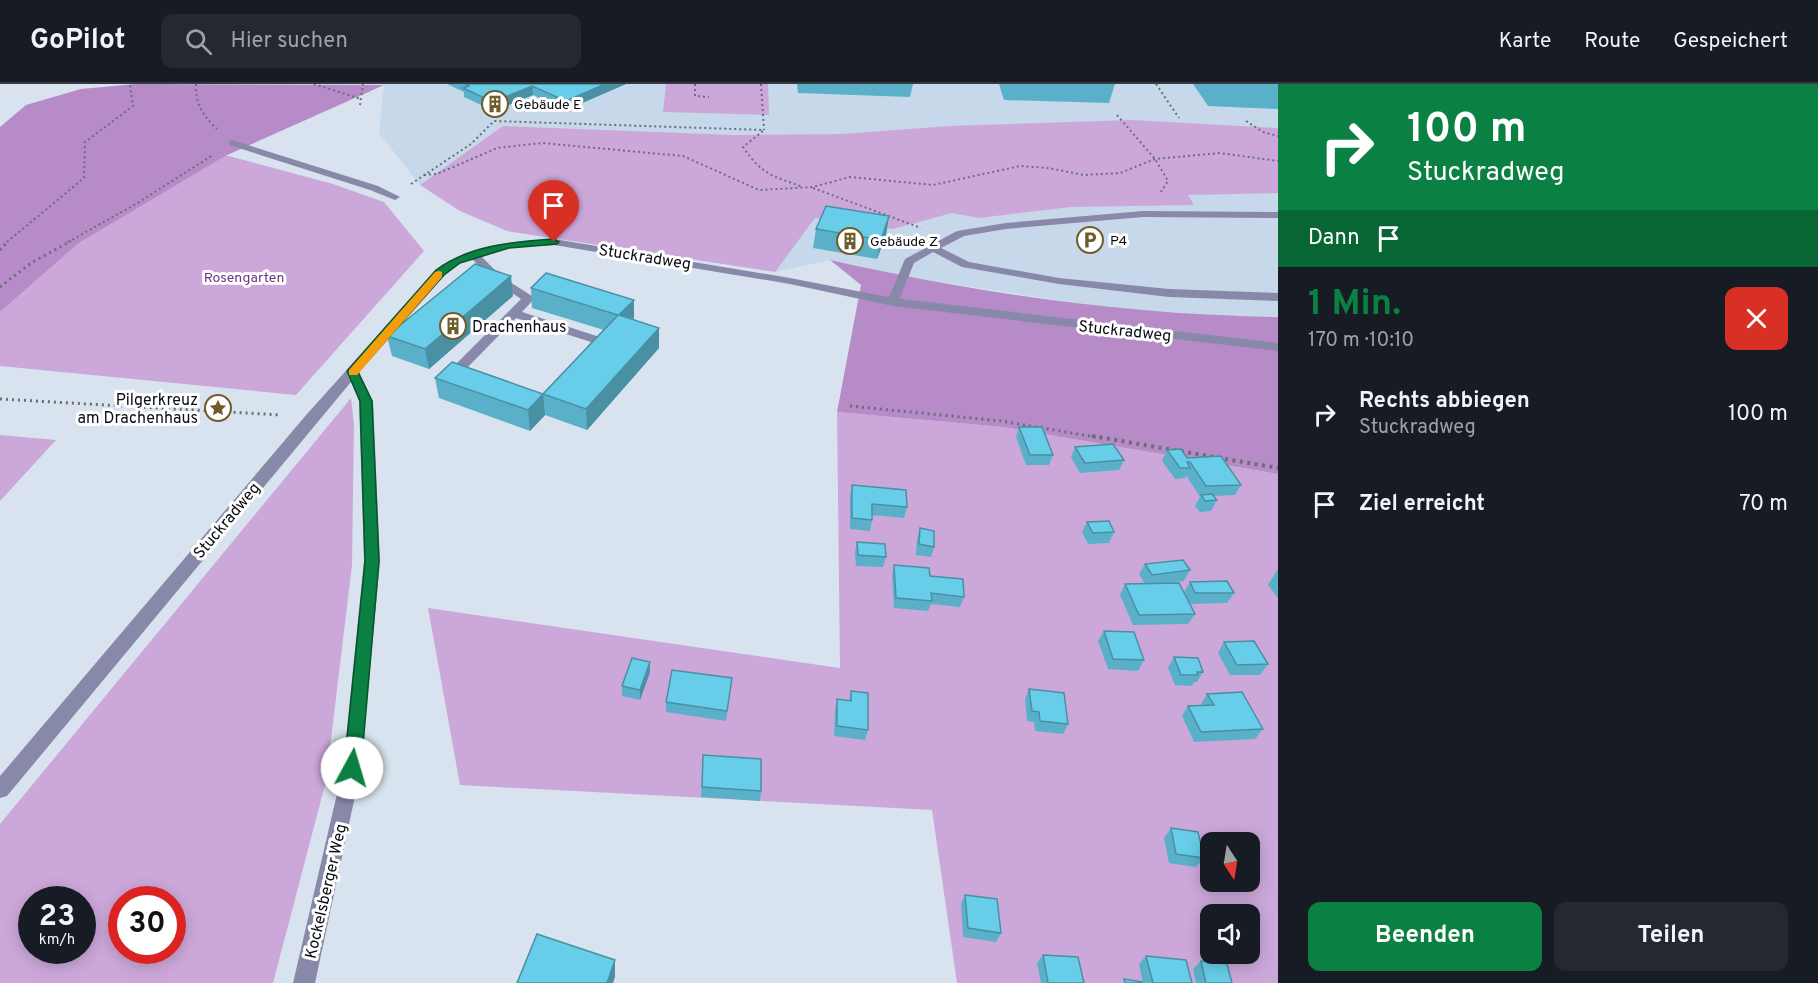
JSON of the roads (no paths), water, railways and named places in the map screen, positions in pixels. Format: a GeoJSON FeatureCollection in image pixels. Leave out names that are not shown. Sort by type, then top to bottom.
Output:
{"type":"FeatureCollection","features":[{"type":"Feature","properties":{"kind":"street"},"geometry":{"type":"LineString","coordinates":[[232,143],[374,188],[395,197]]}},
{"type":"Feature","properties":{"kind":"street"},"geometry":{"type":"LineString","coordinates":[[893,302],[909,261],[961,233],[1017,225],[1143,214],[1278,215]]}},
{"type":"Feature","properties":{"kind":"street","name":"Stuckradweg"},"geometry":{"type":"LineString","coordinates":[[0,790],[352,371],[440,273],[456,261],[473,254],[508,245],[554,242],[790,281],[893,302],[1278,347]]}},
{"type":"Feature","properties":{"kind":"street"},"geometry":{"type":"LineString","coordinates":[[935,249],[966,265],[1059,281],[1169,293],[1278,297]]}},
{"type":"Feature","properties":{"kind":"street"},"geometry":{"type":"LineString","coordinates":[[473,254],[498,279],[528,299],[457,371],[478,379]]}},
{"type":"Feature","properties":{"kind":"street"},"geometry":{"type":"LineString","coordinates":[[514,313],[599,341],[583,359]]}},
{"type":"Feature","properties":{"kind":"street","name":"Kockelsberger Weg"},"geometry":{"type":"LineString","coordinates":[[304,983],[352,768],[372,561],[366,401],[352,371]]}},
{"type":"Feature","properties":{"kind":"place","name":"Gebäude E"},"geometry":{"type":"Point","coordinates":[495,104]}},
{"type":"Feature","properties":{"kind":"place","name":"P4"},"geometry":{"type":"Point","coordinates":[1090,240]}},
{"type":"Feature","properties":{"kind":"place","name":"Gebäude Z"},"geometry":{"type":"Point","coordinates":[850,241]}},
{"type":"Feature","properties":{"kind":"place","name":"Drachenhaus"},"geometry":{"type":"Point","coordinates":[453,326]}},
{"type":"Feature","properties":{"kind":"place","name":"Pilgerkreuz am Drachenhaus"},"geometry":{"type":"Point","coordinates":[218,408]}},
{"type":"Feature","properties":{"kind":"park label","name":"Rosengarten"},"geometry":{"type":"Point","coordinates":[244,277]}}]}
